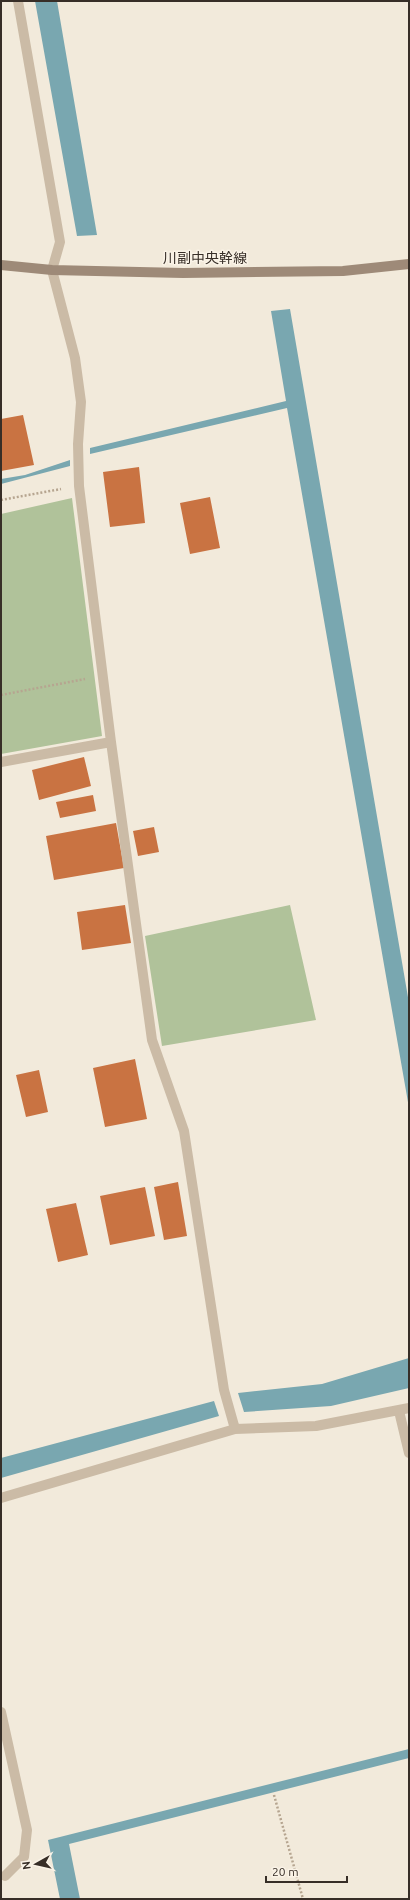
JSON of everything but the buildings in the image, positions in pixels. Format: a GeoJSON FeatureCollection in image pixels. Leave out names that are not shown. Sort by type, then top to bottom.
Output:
{"type":"FeatureCollection","features":[{"type":"Feature","properties":{"kind":"street"},"geometry":{"type":"LineString","coordinates":[[18,1],[60,242],[52,270],[75,358],[81,402],[78,444],[79,486],[111,742],[152,1040],[184,1131],[224,1390],[235,1429]]}},
{"type":"Feature","properties":{"kind":"street","name":"川副中央幹線"},"geometry":{"type":"LineString","coordinates":[[1,265],[52,270],[183,273],[319,272],[409,264]]}},
{"type":"Feature","properties":{"kind":"street"},"geometry":{"type":"LineString","coordinates":[[1,762],[111,742]]}},
{"type":"Feature","properties":{"kind":"street"},"geometry":{"type":"LineString","coordinates":[[1,1498],[235,1429],[316,1426],[409,1408]]}},
{"type":"Feature","properties":{"kind":"street"},"geometry":{"type":"LineString","coordinates":[[399,1411],[409,1453]]}},
{"type":"Feature","properties":{"kind":"street"},"geometry":{"type":"LineString","coordinates":[[1,1712],[27,1830],[24,1856],[4,1876]]}},
{"type":"Feature","properties":{"kind":"path"},"geometry":{"type":"LineString","coordinates":[[1,500],[79,486]]}},
{"type":"Feature","properties":{"kind":"path"},"geometry":{"type":"LineString","coordinates":[[1,695],[103,675]]}},
{"type":"Feature","properties":{"kind":"path"},"geometry":{"type":"LineString","coordinates":[[274,1795],[303,1899]]}},
{"type":"Feature","properties":{"kind":"green space"},"geometry":{"type":"Polygon","coordinates":[[[72,498],[102,736],[1,754],[1,514],[72,498]]]}},
{"type":"Feature","properties":{"kind":"green space"},"geometry":{"type":"Polygon","coordinates":[[[290,905],[316,1020],[162,1046],[145,936],[290,905]]]}},
{"type":"Feature","properties":{"kind":"water"},"geometry":{"type":"Polygon","coordinates":[[[35,1],[57,1],[97,235],[77,236],[35,1]]]}},
{"type":"Feature","properties":{"kind":"water"},"geometry":{"type":"Polygon","coordinates":[[[290,309],[409,1003],[409,1108],[287,408],[90,454],[90,448],[286,401],[271,311],[290,309]]]}},
{"type":"Feature","properties":{"kind":"water"},"geometry":{"type":"Polygon","coordinates":[[[70,460],[70,466],[1,484],[1,479],[25,475],[70,460]]]}},
{"type":"Feature","properties":{"kind":"water"},"geometry":{"type":"Polygon","coordinates":[[[409,1358],[409,1388],[331,1406],[244,1412],[238,1393],[322,1384],[409,1358]]]}},
{"type":"Feature","properties":{"kind":"water"},"geometry":{"type":"Polygon","coordinates":[[[214,1401],[219,1416],[1,1478],[1,1458],[214,1401]]]}},
{"type":"Feature","properties":{"kind":"water"},"geometry":{"type":"Polygon","coordinates":[[[409,1749],[409,1758],[69,1844],[80,1899],[60,1899],[48,1840],[409,1749]]]}}]}
